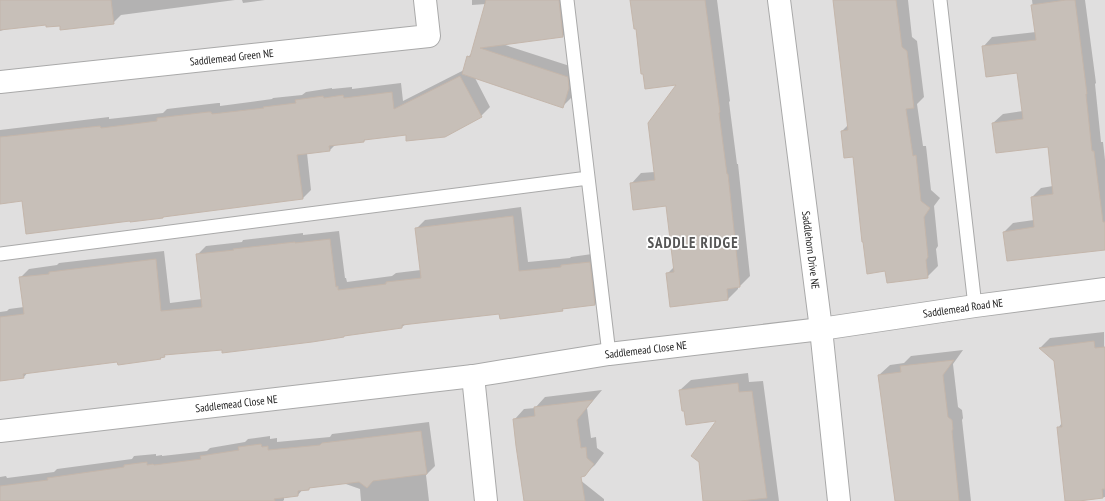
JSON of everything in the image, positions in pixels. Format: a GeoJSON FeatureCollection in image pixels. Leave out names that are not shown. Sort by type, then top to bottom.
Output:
{"type":"FeatureCollection","features":[{"type":"Feature","properties":{"kind":"street","name":"Saddlemead Green NE"},"geometry":{"type":"LineString","coordinates":[[0,82],[428,36],[425,0]]}},
{"type":"Feature","properties":{"kind":"street","name":"Saddlehorn Drive NE"},"geometry":{"type":"LineString","coordinates":[[779,0],[821,329],[839,501]]}},
{"type":"Feature","properties":{"kind":"street","name":"Saddlemead Road NE"},"geometry":{"type":"LineString","coordinates":[[821,329],[975,306],[1105,289]]}},
{"type":"Feature","properties":{"kind":"street","name":"Saddlemead Close NE"},"geometry":{"type":"LineString","coordinates":[[0,430],[472,376],[610,354],[821,329]]}},
{"type":"Feature","properties":{"kind":"street"},"geometry":{"type":"LineString","coordinates":[[472,376],[486,501]]}},
{"type":"Feature","properties":{"kind":"lane"},"geometry":{"type":"LineString","coordinates":[[567,0],[610,354]]}},
{"type":"Feature","properties":{"kind":"lane"},"geometry":{"type":"LineString","coordinates":[[940,0],[975,306]]}},
{"type":"Feature","properties":{"kind":"lane"},"geometry":{"type":"LineString","coordinates":[[0,254],[588,178]]}},
{"type":"Feature","properties":{"kind":"shaded area"},"geometry":{"type":"Polygon","coordinates":[[[0,0],[1105,0],[1105,501],[0,501],[0,0]]]}},
{"type":"Feature","properties":{"kind":"building"},"geometry":{"type":"Polygon","coordinates":[[[0,0],[111,0],[114,24],[60,30],[60,26],[46,27],[46,25],[0,30],[0,0]]]}},
{"type":"Feature","properties":{"kind":"building"},"geometry":{"type":"Polygon","coordinates":[[[486,0],[559,0],[563,37],[480,48],[568,77],[569,88],[563,108],[462,74],[467,56],[470,57],[486,0]]]}},
{"type":"Feature","properties":{"kind":"building"},"geometry":{"type":"Polygon","coordinates":[[[630,0],[705,0],[728,174],[740,287],[727,289],[728,300],[670,307],[666,273],[674,272],[666,206],[633,210],[630,183],[655,180],[648,123],[676,85],[645,89],[643,74],[641,74],[636,29],[634,29],[630,0]]]}},
{"type":"Feature","properties":{"kind":"building"},"geometry":{"type":"Polygon","coordinates":[[[833,0],[896,0],[902,47],[907,51],[914,108],[906,109],[913,156],[916,155],[921,201],[930,208],[924,217],[928,257],[926,260],[928,278],[887,283],[885,271],[867,274],[853,157],[844,158],[841,131],[848,130],[833,0]]]}},
{"type":"Feature","properties":{"kind":"building"},"geometry":{"type":"Polygon","coordinates":[[[1075,0],[1087,94],[1092,151],[1094,151],[1103,222],[1105,222],[1105,250],[1007,261],[1003,232],[1034,227],[1031,197],[1053,194],[1048,147],[996,153],[992,123],[1023,119],[1017,73],[986,77],[982,46],[1036,40],[1031,5],[1075,0]]]}},
{"type":"Feature","properties":{"kind":"building"},"geometry":{"type":"Polygon","coordinates":[[[460,76],[482,117],[445,137],[406,141],[406,135],[364,140],[364,142],[329,146],[330,151],[297,155],[303,199],[163,218],[26,234],[22,201],[0,204],[0,137],[100,126],[101,128],[157,121],[157,118],[208,112],[211,112],[212,114],[264,108],[263,107],[296,103],[295,100],[323,96],[324,98],[343,95],[344,98],[392,92],[394,109],[460,76]]]}},
{"type":"Feature","properties":{"kind":"building"},"geometry":{"type":"Polygon","coordinates":[[[513,216],[519,271],[561,267],[561,265],[590,262],[595,305],[562,309],[563,311],[500,319],[499,314],[402,325],[402,328],[312,342],[222,353],[222,350],[164,355],[165,357],[160,358],[161,359],[118,365],[117,362],[23,374],[24,378],[0,381],[0,317],[24,314],[19,277],[156,259],[161,311],[202,307],[196,254],[330,239],[336,287],[338,286],[338,290],[421,278],[415,228],[513,216]]]}},
{"type":"Feature","properties":{"kind":"building"},"geometry":{"type":"Polygon","coordinates":[[[1094,341],[1095,348],[1105,347],[1105,489],[1102,489],[1103,498],[1065,501],[1057,427],[1062,427],[1054,361],[1039,348],[1094,341]]]}},
{"type":"Feature","properties":{"kind":"building"},"geometry":{"type":"Polygon","coordinates":[[[954,360],[943,375],[948,417],[952,420],[959,501],[895,501],[878,375],[901,372],[900,366],[954,360]]]}},
{"type":"Feature","properties":{"kind":"building"},"geometry":{"type":"Polygon","coordinates":[[[738,383],[739,392],[752,391],[767,498],[741,501],[703,501],[699,462],[691,456],[716,421],[686,425],[679,390],[738,383]]]}},
{"type":"Feature","properties":{"kind":"building"},"geometry":{"type":"Polygon","coordinates":[[[593,400],[577,420],[581,448],[586,447],[587,458],[594,464],[585,476],[581,477],[585,501],[524,501],[513,419],[535,416],[534,407],[593,400]]]}},
{"type":"Feature","properties":{"kind":"building"},"geometry":{"type":"Polygon","coordinates":[[[421,431],[427,474],[373,481],[367,488],[359,482],[309,488],[309,490],[298,491],[298,496],[274,499],[275,501],[0,501],[0,486],[48,480],[47,478],[124,467],[124,465],[147,462],[147,465],[154,465],[201,459],[200,456],[239,450],[238,447],[261,444],[262,447],[268,446],[268,450],[320,445],[322,443],[421,431]]]}},
{"type":"Feature","properties":{"kind":"district","name":"SADDLE RIDGE"},"geometry":{"type":"Point","coordinates":[693,243]}}]}
